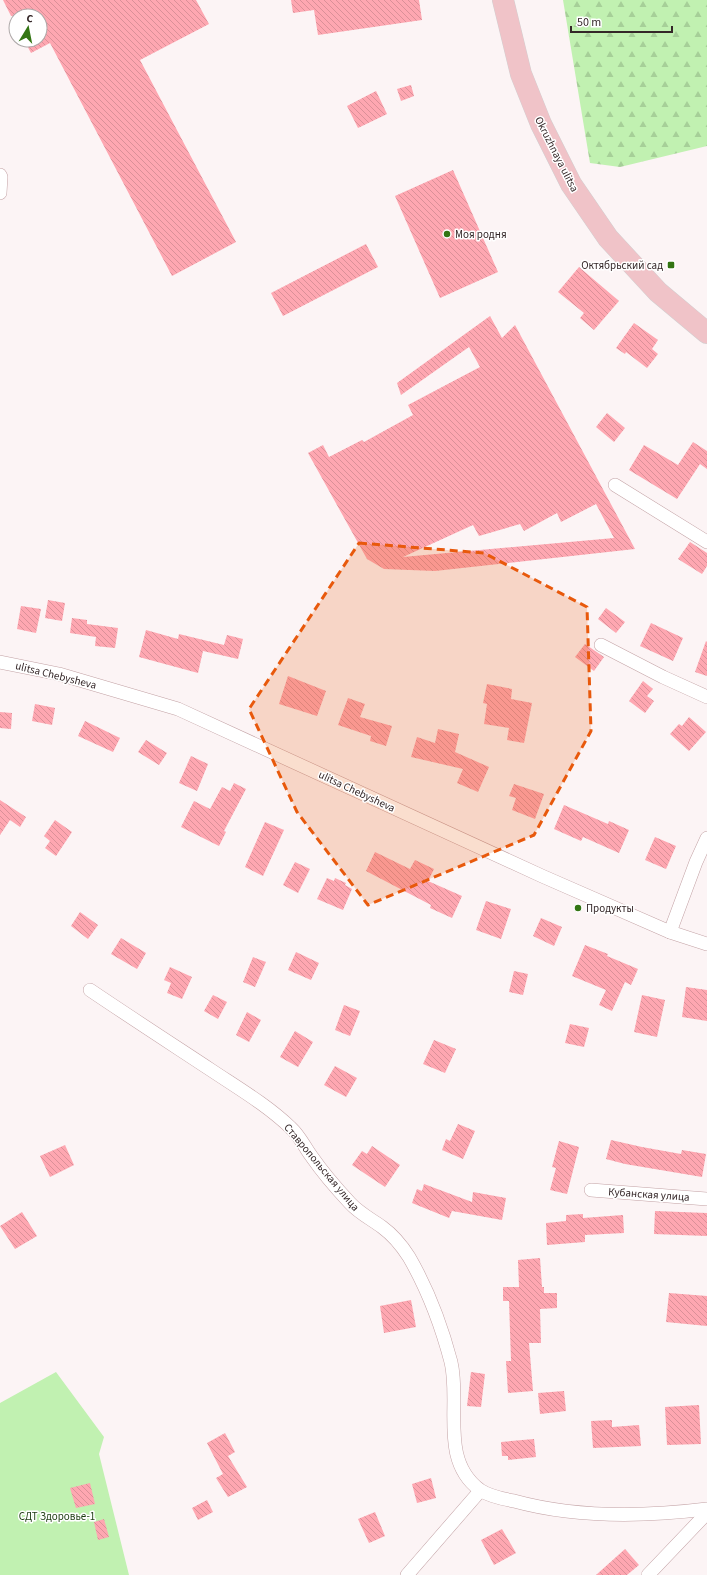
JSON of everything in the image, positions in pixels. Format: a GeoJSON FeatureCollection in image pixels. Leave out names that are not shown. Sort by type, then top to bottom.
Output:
{"type":"FeatureCollection","features":[{"type":"Feature","properties":{"kind":"main road","name":"Okruzhnaya ulitsa"},"geometry":{"type":"LineString","coordinates":[[503,0],[521,74],[541,124],[570,184],[608,238],[658,292],[707,333]]}},
{"type":"Feature","properties":{"kind":"street"},"geometry":{"type":"LineString","coordinates":[[0,175],[2,178],[0,193]]}},
{"type":"Feature","properties":{"kind":"street"},"geometry":{"type":"LineString","coordinates":[[615,485],[707,542]]}},
{"type":"Feature","properties":{"kind":"street"},"geometry":{"type":"LineString","coordinates":[[601,645],[663,677],[707,697]]}},
{"type":"Feature","properties":{"kind":"street","name":"ulitsa Chebysheva"},"geometry":{"type":"LineString","coordinates":[[0,662],[59,674],[178,709],[536,873],[670,932],[707,944]]}},
{"type":"Feature","properties":{"kind":"street"},"geometry":{"type":"LineString","coordinates":[[670,932],[696,862],[707,838]]}},
{"type":"Feature","properties":{"kind":"street","name":"Ставропольская улица"},"geometry":{"type":"LineString","coordinates":[[90,990],[273,1112],[294,1130],[313,1159],[351,1204],[398,1241],[410,1258],[433,1308],[444,1340],[451,1364],[455,1388],[453,1428],[455,1447],[460,1466],[480,1491],[534,1507],[581,1512],[624,1515],[664,1514],[707,1509]]}},
{"type":"Feature","properties":{"kind":"street","name":"Кубанская улица"},"geometry":{"type":"LineString","coordinates":[[591,1190],[707,1199]]}},
{"type":"Feature","properties":{"kind":"street"},"geometry":{"type":"LineString","coordinates":[[407,1575],[480,1491]]}},
{"type":"Feature","properties":{"kind":"street"},"geometry":{"type":"LineString","coordinates":[[648,1575],[707,1513]]}},
{"type":"Feature","properties":{"kind":"highlighted area"},"geometry":{"type":"Polygon","coordinates":[[[359,543],[484,553],[587,607],[591,731],[534,835],[368,905],[297,812],[249,709],[359,543]]]}},
{"type":"Feature","properties":{"kind":"green space"},"geometry":{"type":"Polygon","coordinates":[[[563,0],[707,0],[707,146],[620,167],[590,163],[563,0]]]}},
{"type":"Feature","properties":{"kind":"green space","name":"СДТ Здоровье-1"},"geometry":{"type":"Polygon","coordinates":[[[56,1372],[104,1437],[99,1454],[129,1575],[0,1575],[0,1403],[56,1372]]]}},
{"type":"Feature","properties":{"kind":"building"},"geometry":{"type":"Polygon","coordinates":[[[3,0],[196,0],[209,24],[140,60],[236,242],[172,276],[50,43],[48,44],[48,8],[8,8],[8,10],[3,0]]]}},
{"type":"Feature","properties":{"kind":"building"},"geometry":{"type":"Polygon","coordinates":[[[291,0],[419,0],[422,20],[318,35],[314,10],[293,13],[291,0]]]}},
{"type":"Feature","properties":{"kind":"building"},"geometry":{"type":"Polygon","coordinates":[[[28,48],[40,48],[31,53],[28,48]]]}},
{"type":"Feature","properties":{"kind":"building"},"geometry":{"type":"Polygon","coordinates":[[[411,85],[414,96],[401,101],[397,89],[411,85]]]}},
{"type":"Feature","properties":{"kind":"building"},"geometry":{"type":"Polygon","coordinates":[[[376,91],[387,114],[358,128],[347,106],[376,91]]]}},
{"type":"Feature","properties":{"kind":"building","name":"Моя родня"},"geometry":{"type":"Polygon","coordinates":[[[453,170],[498,272],[440,298],[395,196],[453,170]]]}},
{"type":"Feature","properties":{"kind":"building"},"geometry":{"type":"Polygon","coordinates":[[[366,244],[378,267],[283,316],[271,293],[366,244]]]}},
{"type":"Feature","properties":{"kind":"building"},"geometry":{"type":"Polygon","coordinates":[[[579,267],[619,301],[594,330],[580,318],[584,313],[558,292],[579,267]]]}},
{"type":"Feature","properties":{"kind":"building"},"geometry":{"type":"Polygon","coordinates":[[[490,316],[502,338],[515,325],[635,549],[435,571],[384,569],[367,559],[308,453],[323,445],[329,457],[362,440],[364,442],[413,415],[408,405],[480,367],[469,347],[401,395],[397,383],[490,316]],[[596,504],[561,522],[557,513],[524,531],[520,524],[479,536],[473,525],[403,557],[614,538],[596,504]]]}},
{"type":"Feature","properties":{"kind":"building"},"geometry":{"type":"Polygon","coordinates":[[[634,323],[658,340],[652,349],[658,354],[647,368],[626,352],[625,354],[616,348],[634,323]]]}},
{"type":"Feature","properties":{"kind":"building"},"geometry":{"type":"Polygon","coordinates":[[[607,413],[625,428],[614,442],[596,427],[607,413]]]}},
{"type":"Feature","properties":{"kind":"building"},"geometry":{"type":"Polygon","coordinates":[[[693,442],[707,451],[707,469],[700,464],[677,499],[629,470],[644,445],[678,465],[693,442]]]}},
{"type":"Feature","properties":{"kind":"building"},"geometry":{"type":"Polygon","coordinates":[[[690,542],[707,553],[707,566],[702,574],[678,559],[690,542]]]}},
{"type":"Feature","properties":{"kind":"building"},"geometry":{"type":"Polygon","coordinates":[[[48,600],[65,603],[62,621],[45,618],[48,600]]]}},
{"type":"Feature","properties":{"kind":"building"},"geometry":{"type":"Polygon","coordinates":[[[21,606],[41,609],[36,633],[17,629],[21,606]]]}},
{"type":"Feature","properties":{"kind":"building"},"geometry":{"type":"Polygon","coordinates":[[[606,608],[625,622],[616,633],[598,619],[606,608]]]}},
{"type":"Feature","properties":{"kind":"building"},"geometry":{"type":"Polygon","coordinates":[[[72,618],[87,620],[87,624],[118,628],[115,648],[95,646],[96,637],[70,633],[72,618]]]}},
{"type":"Feature","properties":{"kind":"building"},"geometry":{"type":"Polygon","coordinates":[[[651,623],[683,638],[673,661],[640,646],[651,623]]]}},
{"type":"Feature","properties":{"kind":"building"},"geometry":{"type":"Polygon","coordinates":[[[146,630],[178,639],[179,634],[224,645],[227,635],[243,639],[238,659],[203,651],[198,673],[139,657],[146,630]]]}},
{"type":"Feature","properties":{"kind":"building"},"geometry":{"type":"Polygon","coordinates":[[[706,641],[707,642],[707,676],[695,672],[706,641]]]}},
{"type":"Feature","properties":{"kind":"building"},"geometry":{"type":"Polygon","coordinates":[[[585,644],[604,657],[594,671],[575,657],[585,644]]]}},
{"type":"Feature","properties":{"kind":"building"},"geometry":{"type":"Polygon","coordinates":[[[288,676],[326,691],[317,716],[279,704],[288,676]]]}},
{"type":"Feature","properties":{"kind":"building"},"geometry":{"type":"Polygon","coordinates":[[[643,681],[653,689],[647,696],[654,701],[645,713],[629,701],[643,681]]]}},
{"type":"Feature","properties":{"kind":"building"},"geometry":{"type":"Polygon","coordinates":[[[487,684],[512,689],[511,699],[532,703],[524,743],[507,740],[509,728],[484,724],[487,704],[483,703],[487,684]]]}},
{"type":"Feature","properties":{"kind":"building"},"geometry":{"type":"Polygon","coordinates":[[[348,698],[365,704],[360,717],[392,726],[386,746],[370,741],[371,736],[338,725],[348,698]]]}},
{"type":"Feature","properties":{"kind":"building"},"geometry":{"type":"Polygon","coordinates":[[[35,704],[55,708],[52,725],[32,721],[35,704]]]}},
{"type":"Feature","properties":{"kind":"building"},"geometry":{"type":"Polygon","coordinates":[[[0,712],[12,713],[11,729],[0,728],[0,712]]]}},
{"type":"Feature","properties":{"kind":"building"},"geometry":{"type":"Polygon","coordinates":[[[689,717],[706,732],[689,751],[670,734],[679,724],[682,726],[689,717]]]}},
{"type":"Feature","properties":{"kind":"building"},"geometry":{"type":"Polygon","coordinates":[[[85,721],[120,738],[113,752],[78,736],[85,721]]]}},
{"type":"Feature","properties":{"kind":"building"},"geometry":{"type":"Polygon","coordinates":[[[438,729],[459,734],[455,752],[489,767],[478,792],[457,783],[463,769],[411,757],[417,737],[435,743],[438,729]]]}},
{"type":"Feature","properties":{"kind":"building"},"geometry":{"type":"Polygon","coordinates":[[[146,740],[167,753],[159,765],[138,752],[146,740]]]}},
{"type":"Feature","properties":{"kind":"building"},"geometry":{"type":"Polygon","coordinates":[[[191,756],[208,764],[197,791],[179,783],[191,756]]]}},
{"type":"Feature","properties":{"kind":"building"},"geometry":{"type":"Polygon","coordinates":[[[234,783],[246,789],[224,831],[226,832],[219,846],[181,827],[194,801],[210,809],[222,787],[230,791],[234,783]]]}},
{"type":"Feature","properties":{"kind":"building"},"geometry":{"type":"Polygon","coordinates":[[[514,784],[544,794],[535,819],[512,810],[516,798],[509,796],[514,784]]]}},
{"type":"Feature","properties":{"kind":"building"},"geometry":{"type":"Polygon","coordinates":[[[0,800],[26,817],[20,827],[10,820],[0,835],[0,800]]]}},
{"type":"Feature","properties":{"kind":"building"},"geometry":{"type":"Polygon","coordinates":[[[564,805],[608,824],[609,821],[629,830],[619,853],[583,837],[581,841],[554,829],[564,805]]]}},
{"type":"Feature","properties":{"kind":"building"},"geometry":{"type":"Polygon","coordinates":[[[55,820],[72,832],[56,856],[45,848],[50,841],[44,836],[55,820]]]}},
{"type":"Feature","properties":{"kind":"building"},"geometry":{"type":"Polygon","coordinates":[[[265,822],[284,830],[263,876],[245,867],[265,822]]]}},
{"type":"Feature","properties":{"kind":"building"},"geometry":{"type":"Polygon","coordinates":[[[655,837],[676,846],[666,869],[645,860],[655,837]]]}},
{"type":"Feature","properties":{"kind":"building"},"geometry":{"type":"Polygon","coordinates":[[[375,852],[410,869],[415,860],[434,869],[428,881],[462,896],[452,918],[430,908],[431,905],[366,871],[375,852]]]}},
{"type":"Feature","properties":{"kind":"building"},"geometry":{"type":"Polygon","coordinates":[[[295,862],[310,869],[298,893],[283,885],[295,862]]]}},
{"type":"Feature","properties":{"kind":"building"},"geometry":{"type":"Polygon","coordinates":[[[327,878],[334,881],[335,878],[346,883],[345,885],[352,889],[343,910],[317,899],[327,878]]]}},
{"type":"Feature","properties":{"kind":"building"},"geometry":{"type":"Polygon","coordinates":[[[486,901],[511,909],[501,939],[476,930],[486,901]]]}},
{"type":"Feature","properties":{"kind":"building"},"geometry":{"type":"Polygon","coordinates":[[[80,912],[98,925],[88,939],[71,926],[80,912]]]}},
{"type":"Feature","properties":{"kind":"building"},"geometry":{"type":"Polygon","coordinates":[[[541,918],[562,927],[554,946],[533,936],[541,918]]]}},
{"type":"Feature","properties":{"kind":"building"},"geometry":{"type":"Polygon","coordinates":[[[121,938],[146,953],[137,969],[111,954],[121,938]]]}},
{"type":"Feature","properties":{"kind":"building"},"geometry":{"type":"Polygon","coordinates":[[[585,945],[608,954],[607,956],[638,969],[631,985],[625,982],[612,1011],[599,1005],[606,990],[572,976],[585,945]]]}},
{"type":"Feature","properties":{"kind":"building"},"geometry":{"type":"Polygon","coordinates":[[[296,952],[319,963],[311,980],[288,970],[296,952]]]}},
{"type":"Feature","properties":{"kind":"building"},"geometry":{"type":"Polygon","coordinates":[[[253,957],[266,962],[255,987],[243,982],[253,957]]]}},
{"type":"Feature","properties":{"kind":"building"},"geometry":{"type":"Polygon","coordinates":[[[170,967],[192,977],[182,999],[167,993],[171,983],[164,980],[170,967]]]}},
{"type":"Feature","properties":{"kind":"building"},"geometry":{"type":"Polygon","coordinates":[[[514,971],[528,974],[523,995],[509,992],[514,971]]]}},
{"type":"Feature","properties":{"kind":"building"},"geometry":{"type":"Polygon","coordinates":[[[686,987],[707,990],[707,1021],[682,1017],[686,987]]]}},
{"type":"Feature","properties":{"kind":"building"},"geometry":{"type":"Polygon","coordinates":[[[213,995],[227,1002],[218,1019],[204,1011],[213,995]]]}},
{"type":"Feature","properties":{"kind":"building"},"geometry":{"type":"Polygon","coordinates":[[[642,995],[665,1000],[657,1037],[634,1032],[642,995]]]}},
{"type":"Feature","properties":{"kind":"building"},"geometry":{"type":"Polygon","coordinates":[[[344,1005],[360,1011],[350,1036],[335,1030],[344,1005]]]}},
{"type":"Feature","properties":{"kind":"building"},"geometry":{"type":"Polygon","coordinates":[[[247,1012],[261,1020],[249,1042],[236,1035],[247,1012]]]}},
{"type":"Feature","properties":{"kind":"building"},"geometry":{"type":"Polygon","coordinates":[[[570,1024],[589,1028],[584,1047],[565,1043],[570,1024]]]}},
{"type":"Feature","properties":{"kind":"building"},"geometry":{"type":"Polygon","coordinates":[[[295,1031],[313,1042],[298,1067],[280,1057],[295,1031]]]}},
{"type":"Feature","properties":{"kind":"building"},"geometry":{"type":"Polygon","coordinates":[[[434,1040],[456,1049],[445,1073],[423,1064],[434,1040]]]}},
{"type":"Feature","properties":{"kind":"building"},"geometry":{"type":"Polygon","coordinates":[[[335,1066],[357,1078],[346,1097],[324,1085],[335,1066]]]}},
{"type":"Feature","properties":{"kind":"building"},"geometry":{"type":"Polygon","coordinates":[[[458,1124],[475,1131],[463,1159],[442,1150],[446,1139],[450,1141],[458,1124]]]}},
{"type":"Feature","properties":{"kind":"building"},"geometry":{"type":"Polygon","coordinates":[[[611,1140],[681,1154],[682,1150],[706,1154],[702,1177],[625,1164],[606,1159],[611,1140]]]}},
{"type":"Feature","properties":{"kind":"building"},"geometry":{"type":"Polygon","coordinates":[[[559,1141],[579,1147],[567,1194],[550,1190],[556,1168],[552,1167],[559,1141]]]}},
{"type":"Feature","properties":{"kind":"building"},"geometry":{"type":"Polygon","coordinates":[[[65,1145],[74,1165],[50,1177],[40,1156],[65,1145]]]}},
{"type":"Feature","properties":{"kind":"building"},"geometry":{"type":"Polygon","coordinates":[[[372,1146],[400,1165],[385,1187],[352,1165],[362,1151],[367,1154],[372,1146]]]}},
{"type":"Feature","properties":{"kind":"building"},"geometry":{"type":"Polygon","coordinates":[[[424,1184],[472,1202],[473,1192],[506,1198],[502,1220],[452,1211],[449,1218],[412,1203],[417,1189],[422,1191],[424,1184]]]}},
{"type":"Feature","properties":{"kind":"building"},"geometry":{"type":"Polygon","coordinates":[[[655,1211],[707,1213],[707,1236],[654,1234],[655,1211]]]}},
{"type":"Feature","properties":{"kind":"building"},"geometry":{"type":"Polygon","coordinates":[[[22,1212],[37,1236],[15,1249],[0,1226],[22,1212]]]}},
{"type":"Feature","properties":{"kind":"building"},"geometry":{"type":"Polygon","coordinates":[[[583,1214],[583,1218],[623,1215],[624,1233],[585,1235],[585,1242],[547,1245],[546,1223],[566,1221],[566,1215],[583,1214]]]}},
{"type":"Feature","properties":{"kind":"building"},"geometry":{"type":"Polygon","coordinates":[[[540,1258],[542,1287],[544,1287],[544,1293],[557,1293],[557,1308],[540,1309],[541,1343],[529,1343],[533,1391],[508,1393],[506,1361],[511,1361],[509,1301],[503,1301],[503,1287],[519,1287],[518,1260],[540,1258]]]}},
{"type":"Feature","properties":{"kind":"building"},"geometry":{"type":"Polygon","coordinates":[[[669,1293],[707,1296],[707,1326],[666,1322],[669,1293]]]}},
{"type":"Feature","properties":{"kind":"building"},"geometry":{"type":"Polygon","coordinates":[[[411,1300],[416,1327],[384,1333],[380,1306],[411,1300]]]}},
{"type":"Feature","properties":{"kind":"building"},"geometry":{"type":"Polygon","coordinates":[[[471,1372],[485,1374],[481,1407],[467,1406],[471,1372]]]}},
{"type":"Feature","properties":{"kind":"building"},"geometry":{"type":"Polygon","coordinates":[[[564,1391],[566,1411],[540,1414],[538,1393],[564,1391]]]}},
{"type":"Feature","properties":{"kind":"building"},"geometry":{"type":"Polygon","coordinates":[[[699,1405],[701,1444],[667,1445],[665,1407],[699,1405]]]}},
{"type":"Feature","properties":{"kind":"building"},"geometry":{"type":"Polygon","coordinates":[[[612,1420],[612,1427],[639,1425],[641,1446],[593,1448],[591,1421],[612,1420]]]}},
{"type":"Feature","properties":{"kind":"building"},"geometry":{"type":"Polygon","coordinates":[[[225,1433],[235,1452],[228,1456],[247,1487],[228,1497],[216,1478],[223,1474],[207,1443],[225,1433]]]}},
{"type":"Feature","properties":{"kind":"building"},"geometry":{"type":"Polygon","coordinates":[[[534,1439],[536,1457],[508,1460],[508,1456],[502,1456],[501,1442],[534,1439]]]}},
{"type":"Feature","properties":{"kind":"building"},"geometry":{"type":"Polygon","coordinates":[[[431,1478],[436,1498],[417,1503],[412,1484],[431,1478]]]}},
{"type":"Feature","properties":{"kind":"building"},"geometry":{"type":"Polygon","coordinates":[[[90,1483],[95,1504],[76,1508],[70,1488],[90,1483]]]}},
{"type":"Feature","properties":{"kind":"building"},"geometry":{"type":"Polygon","coordinates":[[[207,1500],[213,1512],[198,1520],[192,1508],[207,1500]]]}},
{"type":"Feature","properties":{"kind":"building"},"geometry":{"type":"Polygon","coordinates":[[[375,1512],[385,1536],[369,1543],[358,1519],[375,1512]]]}},
{"type":"Feature","properties":{"kind":"building"},"geometry":{"type":"Polygon","coordinates":[[[104,1519],[109,1537],[98,1540],[94,1522],[104,1519]]]}},
{"type":"Feature","properties":{"kind":"building"},"geometry":{"type":"Polygon","coordinates":[[[502,1529],[516,1553],[494,1565],[481,1540],[502,1529]]]}},
{"type":"Feature","properties":{"kind":"building"},"geometry":{"type":"Polygon","coordinates":[[[625,1549],[639,1565],[627,1575],[596,1575],[625,1549]]]}},
{"type":"Feature","properties":{"kind":"place","name":"Моя родня"},"geometry":{"type":"Point","coordinates":[447,234]}},
{"type":"Feature","properties":{"kind":"place","name":"Октябрьский сад"},"geometry":{"type":"Point","coordinates":[671,265]}},
{"type":"Feature","properties":{"kind":"place","name":"Продукты"},"geometry":{"type":"Point","coordinates":[578,908]}}]}
